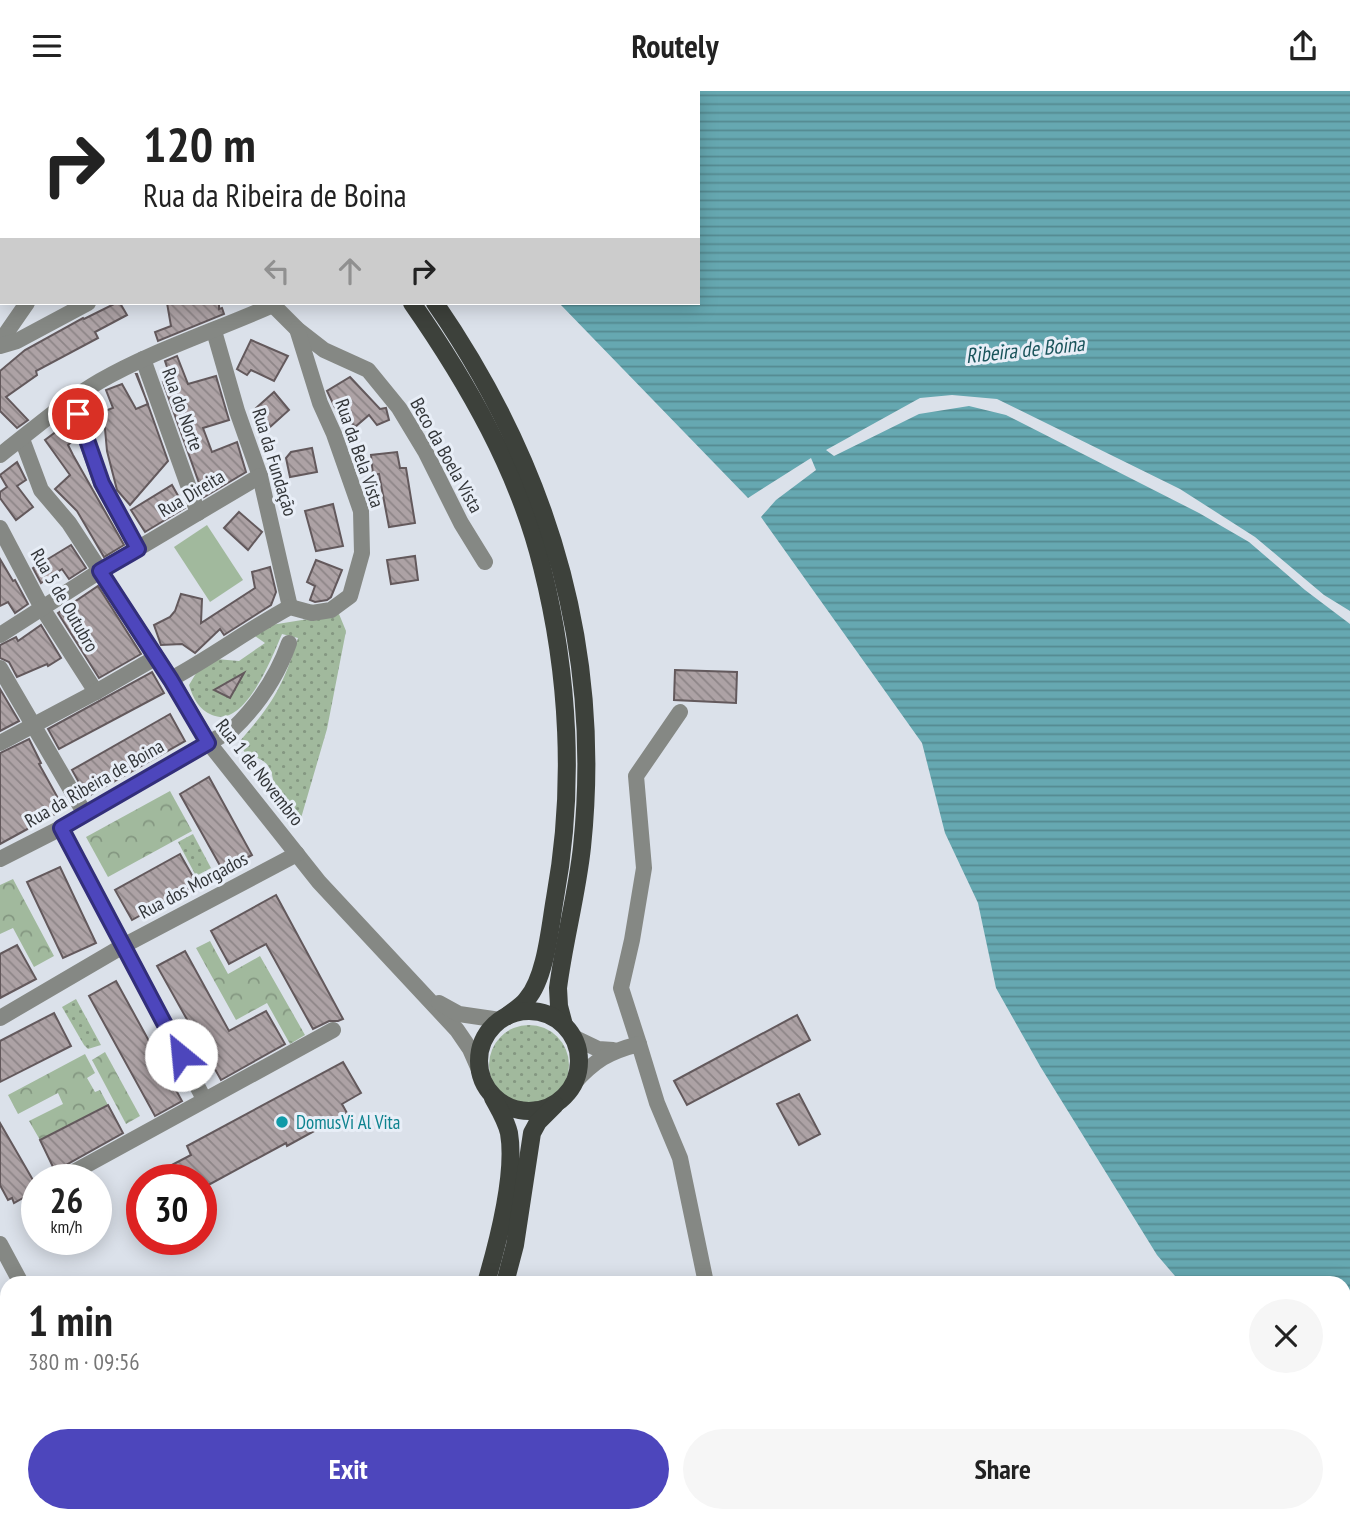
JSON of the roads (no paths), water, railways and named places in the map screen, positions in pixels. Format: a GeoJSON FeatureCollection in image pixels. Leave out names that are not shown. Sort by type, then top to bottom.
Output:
{"type":"FeatureCollection","features":[{"type":"Feature","properties":{"kind":"main road"},"geometry":{"type":"LineString","coordinates":[[413,305],[441,344],[497,448],[523,507],[542,566],[557,642],[565,722],[565,829],[561,867],[540,974],[526,1001],[489,1031],[482,1044],[479,1059],[482,1079],[504,1118],[509,1133],[510,1150],[507,1191],[488,1276]]}},
{"type":"Feature","properties":{"kind":"main road"},"geometry":{"type":"LineString","coordinates":[[436,305],[461,341],[501,412],[548,523],[568,593],[585,722],[586,792],[582,847],[558,988],[559,1006],[578,1052],[578,1068],[568,1091],[538,1122],[532,1133],[515,1245],[507,1276]]}},
{"type":"Feature","properties":{"kind":"main road"},"geometry":{"type":"LineString","coordinates":[[503,1018],[522,1011],[537,1011],[552,1016],[568,1031]]}},
{"type":"Feature","properties":{"kind":"main road"},"geometry":{"type":"LineString","coordinates":[[482,1079],[499,1100],[520,1109],[535,1110],[550,1106],[568,1091]]}},
{"type":"Feature","properties":{"kind":"street"},"geometry":{"type":"LineString","coordinates":[[0,344],[26,305]]}},
{"type":"Feature","properties":{"kind":"street"},"geometry":{"type":"LineString","coordinates":[[0,344],[17,341],[84,305]]}},
{"type":"Feature","properties":{"kind":"street"},"geometry":{"type":"LineString","coordinates":[[0,455],[72,398],[143,359],[270,305]]}},
{"type":"Feature","properties":{"kind":"street","name":"Beco da Boela Vista"},"geometry":{"type":"LineString","coordinates":[[273,305],[297,329],[324,350],[368,370],[399,408],[485,562]]}},
{"type":"Feature","properties":{"kind":"street","name":"Rua da Bela Vista"},"geometry":{"type":"LineString","coordinates":[[290,607],[312,613],[331,610],[350,596],[362,553],[361,511],[334,434],[320,404],[297,329]]}},
{"type":"Feature","properties":{"kind":"street","name":"Rua da Fundação"},"geometry":{"type":"LineString","coordinates":[[214,331],[237,411],[260,476],[290,607]]}},
{"type":"Feature","properties":{"kind":"street","name":"Rua do Norte"},"geometry":{"type":"LineString","coordinates":[[143,359],[198,513]]}},
{"type":"Feature","properties":{"kind":"street"},"geometry":{"type":"LineString","coordinates":[[72,398],[102,483],[138,549]]}},
{"type":"Feature","properties":{"kind":"street","name":"Rua 1 de Novembro"},"geometry":{"type":"LineString","coordinates":[[22,439],[41,490],[69,523],[171,680],[208,743],[319,882],[428,997]]}},
{"type":"Feature","properties":{"kind":"street","name":"Rua Direita"},"geometry":{"type":"LineString","coordinates":[[0,635],[100,571],[260,476]]}},
{"type":"Feature","properties":{"kind":"street","name":"Rua 5 de Outubro"},"geometry":{"type":"LineString","coordinates":[[0,528],[43,608],[96,692]]}},
{"type":"Feature","properties":{"kind":"street"},"geometry":{"type":"LineString","coordinates":[[171,680],[250,629],[290,607]]}},
{"type":"Feature","properties":{"kind":"street","name":"Rua da Ribeira de Boina"},"geometry":{"type":"LineString","coordinates":[[0,859],[61,828],[233,729],[251,713],[270,685],[289,643]]}},
{"type":"Feature","properties":{"kind":"street"},"geometry":{"type":"LineString","coordinates":[[0,743],[155,658]]}},
{"type":"Feature","properties":{"kind":"street"},"geometry":{"type":"LineString","coordinates":[[0,669],[85,814]]}},
{"type":"Feature","properties":{"kind":"street"},"geometry":{"type":"LineString","coordinates":[[680,712],[636,776],[644,868],[621,988],[657,1103],[680,1158],[704,1276]]}},
{"type":"Feature","properties":{"kind":"street"},"geometry":{"type":"LineString","coordinates":[[61,828],[204,1099]]}},
{"type":"Feature","properties":{"kind":"street","name":"Rua dos Morgados"},"geometry":{"type":"LineString","coordinates":[[0,1018],[122,946],[297,854]]}},
{"type":"Feature","properties":{"kind":"street"},"geometry":{"type":"LineString","coordinates":[[428,997],[459,1014],[503,1018]]}},
{"type":"Feature","properties":{"kind":"street"},"geometry":{"type":"LineString","coordinates":[[428,997],[470,1049],[482,1079]]}},
{"type":"Feature","properties":{"kind":"street"},"geometry":{"type":"LineString","coordinates":[[88,1164],[332,1030]]}},
{"type":"Feature","properties":{"kind":"street"},"geometry":{"type":"LineString","coordinates":[[568,1031],[598,1049],[613,1051]]}},
{"type":"Feature","properties":{"kind":"street"},"geometry":{"type":"LineString","coordinates":[[568,1091],[588,1067],[613,1051],[639,1044]]}},
{"type":"Feature","properties":{"kind":"street"},"geometry":{"type":"LineString","coordinates":[[0,1244],[17,1276]]}},
{"type":"Feature","properties":{"kind":"water","name":"Ribeira de Boina"},"geometry":{"type":"Polygon","coordinates":[[[700,91],[1350,91],[1350,611],[1324,595],[1255,537],[1180,489],[997,399],[952,395],[920,398],[826,450],[834,456],[919,414],[969,406],[1006,415],[1199,513],[1249,542],[1350,624],[1350,1276],[1175,1276],[1157,1255],[1040,1066],[996,988],[978,903],[945,833],[922,743],[761,517],[776,500],[816,470],[811,458],[748,498],[561,305],[700,305],[700,91]]]}},
{"type":"Feature","properties":{"kind":"place","name":"DomusVi Al Vita"},"geometry":{"type":"Point","coordinates":[282,1122]}}]}
